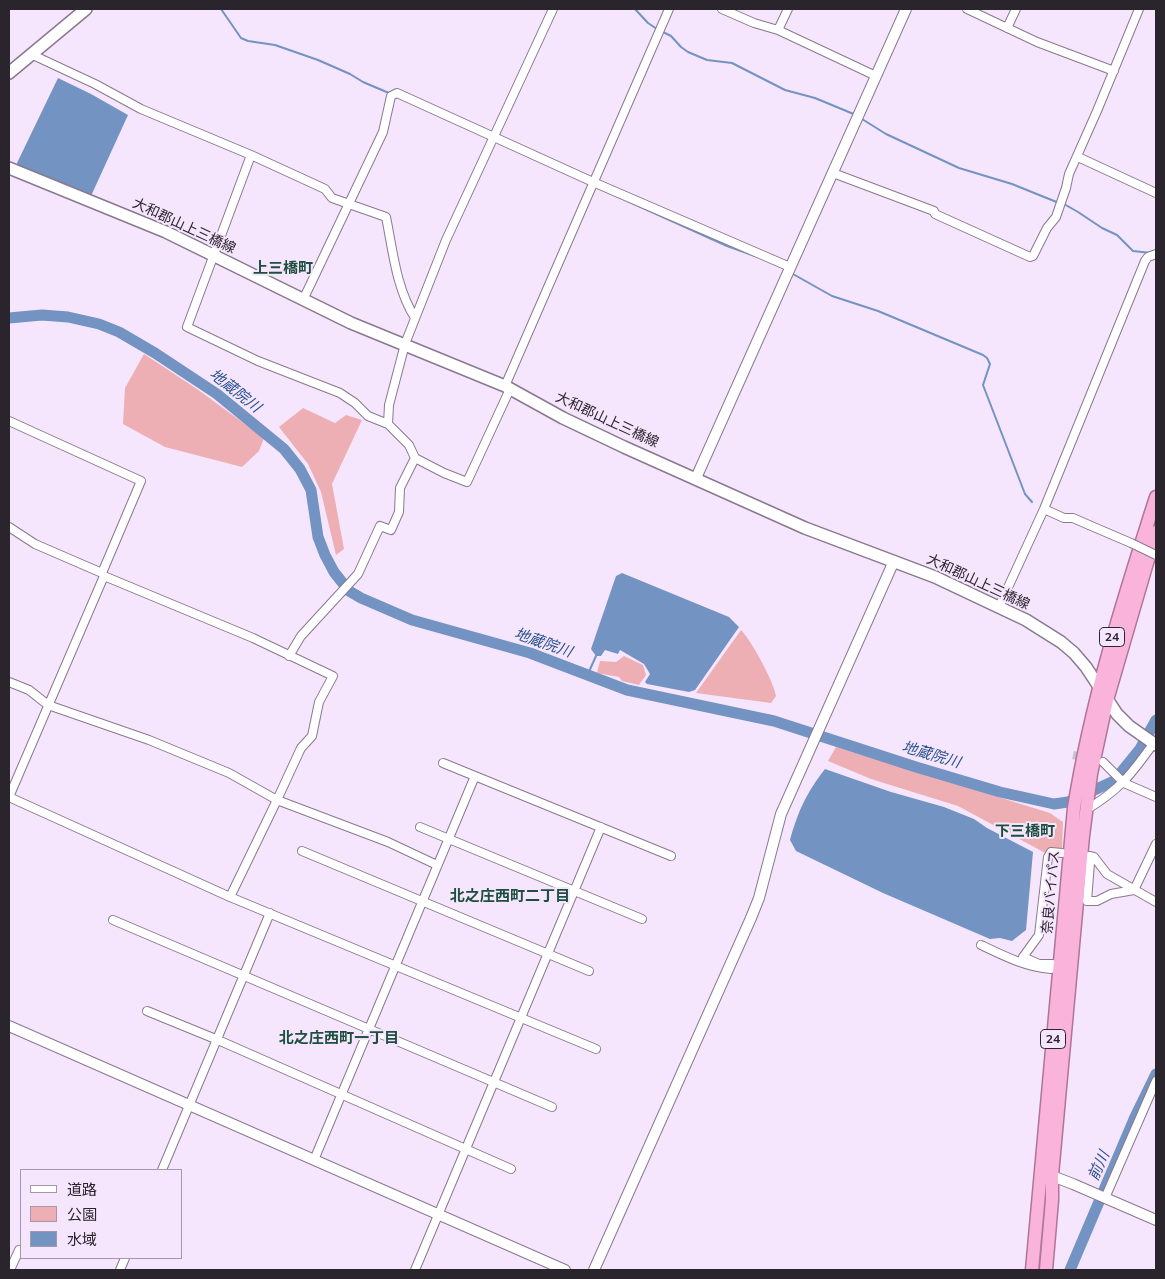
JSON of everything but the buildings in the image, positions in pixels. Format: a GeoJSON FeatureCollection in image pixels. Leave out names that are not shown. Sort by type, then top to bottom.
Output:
{"type":"FeatureCollection","features":[{"type":"Feature","properties":{"kind":"highway","name":"奈良バイパス"},"geometry":{"type":"LineString","coordinates":[[1032,1270],[1046,1174],[1085,859],[1082,807],[1078,781],[1098,686],[1115,623],[1156,497]]}},
{"type":"Feature","properties":{"kind":"highway","name":"奈良バイパス"},"geometry":{"type":"LineString","coordinates":[[1046,1270],[1052,1200],[1046,1174],[1082,807],[1107,700],[1154,557],[1156,532]]}},
{"type":"Feature","properties":{"kind":"main road"},"geometry":{"type":"LineString","coordinates":[[9,73],[86,9]]}},
{"type":"Feature","properties":{"kind":"main road","name":"大和郡山上三橋線"},"geometry":{"type":"LineString","coordinates":[[9,168],[166,232],[351,323],[507,387],[563,418],[624,447],[805,528],[935,577],[999,607],[1044,630],[1061,642],[1086,667],[1117,714],[1140,735],[1154,744]]}},
{"type":"Feature","properties":{"kind":"street"},"geometry":{"type":"LineString","coordinates":[[388,424],[389,405],[405,344],[446,240],[553,9]]}},
{"type":"Feature","properties":{"kind":"street"},"geometry":{"type":"LineString","coordinates":[[251,155],[187,327],[258,361],[340,393],[355,403],[368,416],[388,424],[409,445],[415,458],[467,482],[592,185],[669,9]]}},
{"type":"Feature","properties":{"kind":"street"},"geometry":{"type":"LineString","coordinates":[[722,9],[754,23],[778,30],[876,76]]}},
{"type":"Feature","properties":{"kind":"street"},"geometry":{"type":"LineString","coordinates":[[778,30],[788,9]]}},
{"type":"Feature","properties":{"kind":"street"},"geometry":{"type":"LineString","coordinates":[[696,478],[906,9]]}},
{"type":"Feature","properties":{"kind":"street"},"geometry":{"type":"LineString","coordinates":[[966,9],[1037,42],[1114,70]]}},
{"type":"Feature","properties":{"kind":"street"},"geometry":{"type":"LineString","coordinates":[[1007,28],[1016,9]]}},
{"type":"Feature","properties":{"kind":"street"},"geometry":{"type":"LineString","coordinates":[[833,173],[934,211],[935,214],[1030,257],[1033,256],[1047,228],[1056,217],[1062,203],[1069,174],[1139,9]]}},
{"type":"Feature","properties":{"kind":"street"},"geometry":{"type":"LineString","coordinates":[[33,53],[35,56],[95,84],[140,109],[251,155],[325,189],[332,198],[386,217],[401,291],[407,306],[415,318]]}},
{"type":"Feature","properties":{"kind":"street"},"geometry":{"type":"LineString","coordinates":[[304,300],[383,132],[394,95],[494,137],[592,185],[789,271]]}},
{"type":"Feature","properties":{"kind":"street"},"geometry":{"type":"LineString","coordinates":[[1078,156],[1156,193]]}},
{"type":"Feature","properties":{"kind":"street"},"geometry":{"type":"LineString","coordinates":[[999,607],[1044,509],[1145,261],[1148,257],[1156,255]]}},
{"type":"Feature","properties":{"kind":"street"},"geometry":{"type":"LineString","coordinates":[[9,421],[141,481],[9,797],[230,897],[596,1049]]}},
{"type":"Feature","properties":{"kind":"street"},"geometry":{"type":"LineString","coordinates":[[289,656],[301,636],[351,584],[358,574],[380,526],[391,530],[400,512],[400,488],[415,458]]}},
{"type":"Feature","properties":{"kind":"street"},"geometry":{"type":"LineString","coordinates":[[1044,509],[1064,518],[1073,518],[1131,543],[1154,557]]}},
{"type":"Feature","properties":{"kind":"street"},"geometry":{"type":"LineString","coordinates":[[9,527],[35,544],[253,638],[333,676],[319,702],[312,736],[300,748],[230,897]]}},
{"type":"Feature","properties":{"kind":"street"},"geometry":{"type":"LineString","coordinates":[[594,1270],[751,918],[759,898],[781,814],[894,561]]}},
{"type":"Feature","properties":{"kind":"street"},"geometry":{"type":"LineString","coordinates":[[9,682],[29,690],[48,705],[149,740],[229,773],[277,800],[388,842],[437,865]]}},
{"type":"Feature","properties":{"kind":"street"},"geometry":{"type":"LineString","coordinates":[[1082,807],[1113,792],[1120,779],[1154,744]]}},
{"type":"Feature","properties":{"kind":"street"},"geometry":{"type":"LineString","coordinates":[[1103,762],[1120,779],[1156,797]]}},
{"type":"Feature","properties":{"kind":"street"},"geometry":{"type":"LineString","coordinates":[[443,763],[672,856]]}},
{"type":"Feature","properties":{"kind":"street"},"geometry":{"type":"LineString","coordinates":[[314,1160],[475,776]]}},
{"type":"Feature","properties":{"kind":"street"},"geometry":{"type":"LineString","coordinates":[[420,827],[642,919]]}},
{"type":"Feature","properties":{"kind":"street"},"geometry":{"type":"LineString","coordinates":[[414,1270],[467,1149],[520,1017],[601,827]]}},
{"type":"Feature","properties":{"kind":"street"},"geometry":{"type":"LineString","coordinates":[[1134,890],[1156,844]]}},
{"type":"Feature","properties":{"kind":"street"},"geometry":{"type":"LineString","coordinates":[[302,851],[590,972]]}},
{"type":"Feature","properties":{"kind":"street"},"geometry":{"type":"LineString","coordinates":[[982,945],[1005,957],[1035,968],[1051,968],[1052,964],[1038,964],[1023,957],[1039,935],[1048,857],[1051,852],[1062,853]]}},
{"type":"Feature","properties":{"kind":"street"},"geometry":{"type":"LineString","coordinates":[[1085,859],[1094,857],[1107,874],[1156,902]]}},
{"type":"Feature","properties":{"kind":"street"},"geometry":{"type":"LineString","coordinates":[[1085,859],[1090,863],[1087,901],[1098,901],[1111,894],[1134,890]]}},
{"type":"Feature","properties":{"kind":"street"},"geometry":{"type":"LineString","coordinates":[[162,1169],[270,913]]}},
{"type":"Feature","properties":{"kind":"street"},"geometry":{"type":"LineString","coordinates":[[112,920],[552,1107]]}},
{"type":"Feature","properties":{"kind":"street"},"geometry":{"type":"LineString","coordinates":[[147,1011],[218,1040],[511,1169]]}},
{"type":"Feature","properties":{"kind":"street"},"geometry":{"type":"LineString","coordinates":[[9,1026],[565,1270]]}},
{"type":"Feature","properties":{"kind":"street"},"geometry":{"type":"LineString","coordinates":[[1102,1196],[1156,1082]]}},
{"type":"Feature","properties":{"kind":"street"},"geometry":{"type":"LineString","coordinates":[[1046,1174],[1156,1220]]}},
{"type":"Feature","properties":{"kind":"street"},"geometry":{"type":"LineString","coordinates":[[10,1270],[19,1250]]}},
{"type":"Feature","properties":{"kind":"green space"},"geometry":{"type":"Polygon","coordinates":[[[144,354],[197,389],[264,438],[259,451],[242,467],[165,447],[123,424],[125,388],[144,354]]]}},
{"type":"Feature","properties":{"kind":"green space"},"geometry":{"type":"Polygon","coordinates":[[[303,408],[335,423],[346,415],[362,420],[332,484],[344,549],[336,555],[321,492],[308,464],[279,427],[303,408]]]}},
{"type":"Feature","properties":{"kind":"green space"},"geometry":{"type":"Polygon","coordinates":[[[741,630],[756,652],[771,681],[776,696],[771,703],[696,693],[741,630]]]}},
{"type":"Feature","properties":{"kind":"green space"},"geometry":{"type":"Polygon","coordinates":[[[624,656],[643,665],[646,675],[639,685],[622,681],[619,677],[597,673],[600,661],[616,662],[624,656]]]}},
{"type":"Feature","properties":{"kind":"green space"},"geometry":{"type":"Polygon","coordinates":[[[836,747],[1050,813],[1063,822],[1062,848],[1049,855],[958,806],[871,779],[828,761],[836,747]]]}},
{"type":"Feature","properties":{"kind":"water"},"geometry":{"type":"Polygon","coordinates":[[[58,78],[128,115],[91,196],[19,168],[17,163],[58,78]]]}},
{"type":"Feature","properties":{"kind":"water"},"geometry":{"type":"Polygon","coordinates":[[[622,573],[729,617],[739,627],[695,690],[689,692],[647,684],[645,682],[650,674],[644,664],[620,650],[618,654],[605,650],[601,656],[596,656],[591,649],[616,576],[622,573]]]}},
{"type":"Feature","properties":{"kind":"water"},"geometry":{"type":"Polygon","coordinates":[[[825,769],[891,792],[944,807],[974,819],[987,828],[1033,852],[1026,930],[1012,941],[1000,938],[990,939],[883,893],[796,851],[790,840],[796,820],[808,794],[825,769]]]}},
{"type":"Feature","properties":{"kind":"waterway"},"geometry":{"type":"LineString","coordinates":[[221,9],[241,38],[248,41],[275,45],[318,60],[389,93]]}},
{"type":"Feature","properties":{"kind":"waterway"},"geometry":{"type":"LineString","coordinates":[[635,9],[648,23],[657,29]]}},
{"type":"Feature","properties":{"kind":"waterway"},"geometry":{"type":"LineString","coordinates":[[661,31],[671,36],[688,52],[707,60],[732,63],[785,90],[815,98],[856,115]]}},
{"type":"Feature","properties":{"kind":"waterway"},"geometry":{"type":"LineString","coordinates":[[862,119],[886,134],[959,168],[1012,184],[1059,203]]}},
{"type":"Feature","properties":{"kind":"waterway"},"geometry":{"type":"LineString","coordinates":[[603,190],[727,246],[755,256]]}},
{"type":"Feature","properties":{"kind":"waterway"},"geometry":{"type":"LineString","coordinates":[[1064,204],[1102,228],[1117,235],[1133,251],[1151,253]]}},
{"type":"Feature","properties":{"kind":"waterway"},"geometry":{"type":"LineString","coordinates":[[793,274],[832,296],[878,311],[987,358],[990,364],[983,385],[1025,494],[1032,502]]}},
{"type":"Feature","properties":{"kind":"waterway","name":"地蔵院川"},"geometry":{"type":"LineString","coordinates":[[9,318],[42,315],[68,317],[99,324],[119,332],[155,353],[217,394],[284,449],[300,469],[311,490],[318,537],[325,555],[334,572],[349,591],[412,620],[530,653],[627,690],[774,721],[1000,792],[1054,804],[1068,802],[1114,781],[1140,749],[1156,720]]}},
{"type":"Feature","properties":{"kind":"waterway"},"geometry":{"type":"LineString","coordinates":[[587,676],[596,656]]}},
{"type":"Feature","properties":{"kind":"waterway","name":"前川"},"geometry":{"type":"LineString","coordinates":[[1070,1270],[1135,1117],[1156,1074]]}},
{"type":"Feature","properties":{"kind":"tunnel"},"geometry":{"type":"LineString","coordinates":[[1073,755],[1086,758]]}},
{"type":"Feature","properties":{"kind":"district","name":"上三橋町"},"geometry":{"type":"Point","coordinates":[283,268]}},
{"type":"Feature","properties":{"kind":"district","name":"下三橋町"},"geometry":{"type":"Point","coordinates":[1025,831]}},
{"type":"Feature","properties":{"kind":"district","name":"北之庄西町二丁目"},"geometry":{"type":"Point","coordinates":[510,896]}},
{"type":"Feature","properties":{"kind":"district","name":"北之庄西町一丁目"},"geometry":{"type":"Point","coordinates":[339,1038]}}]}
